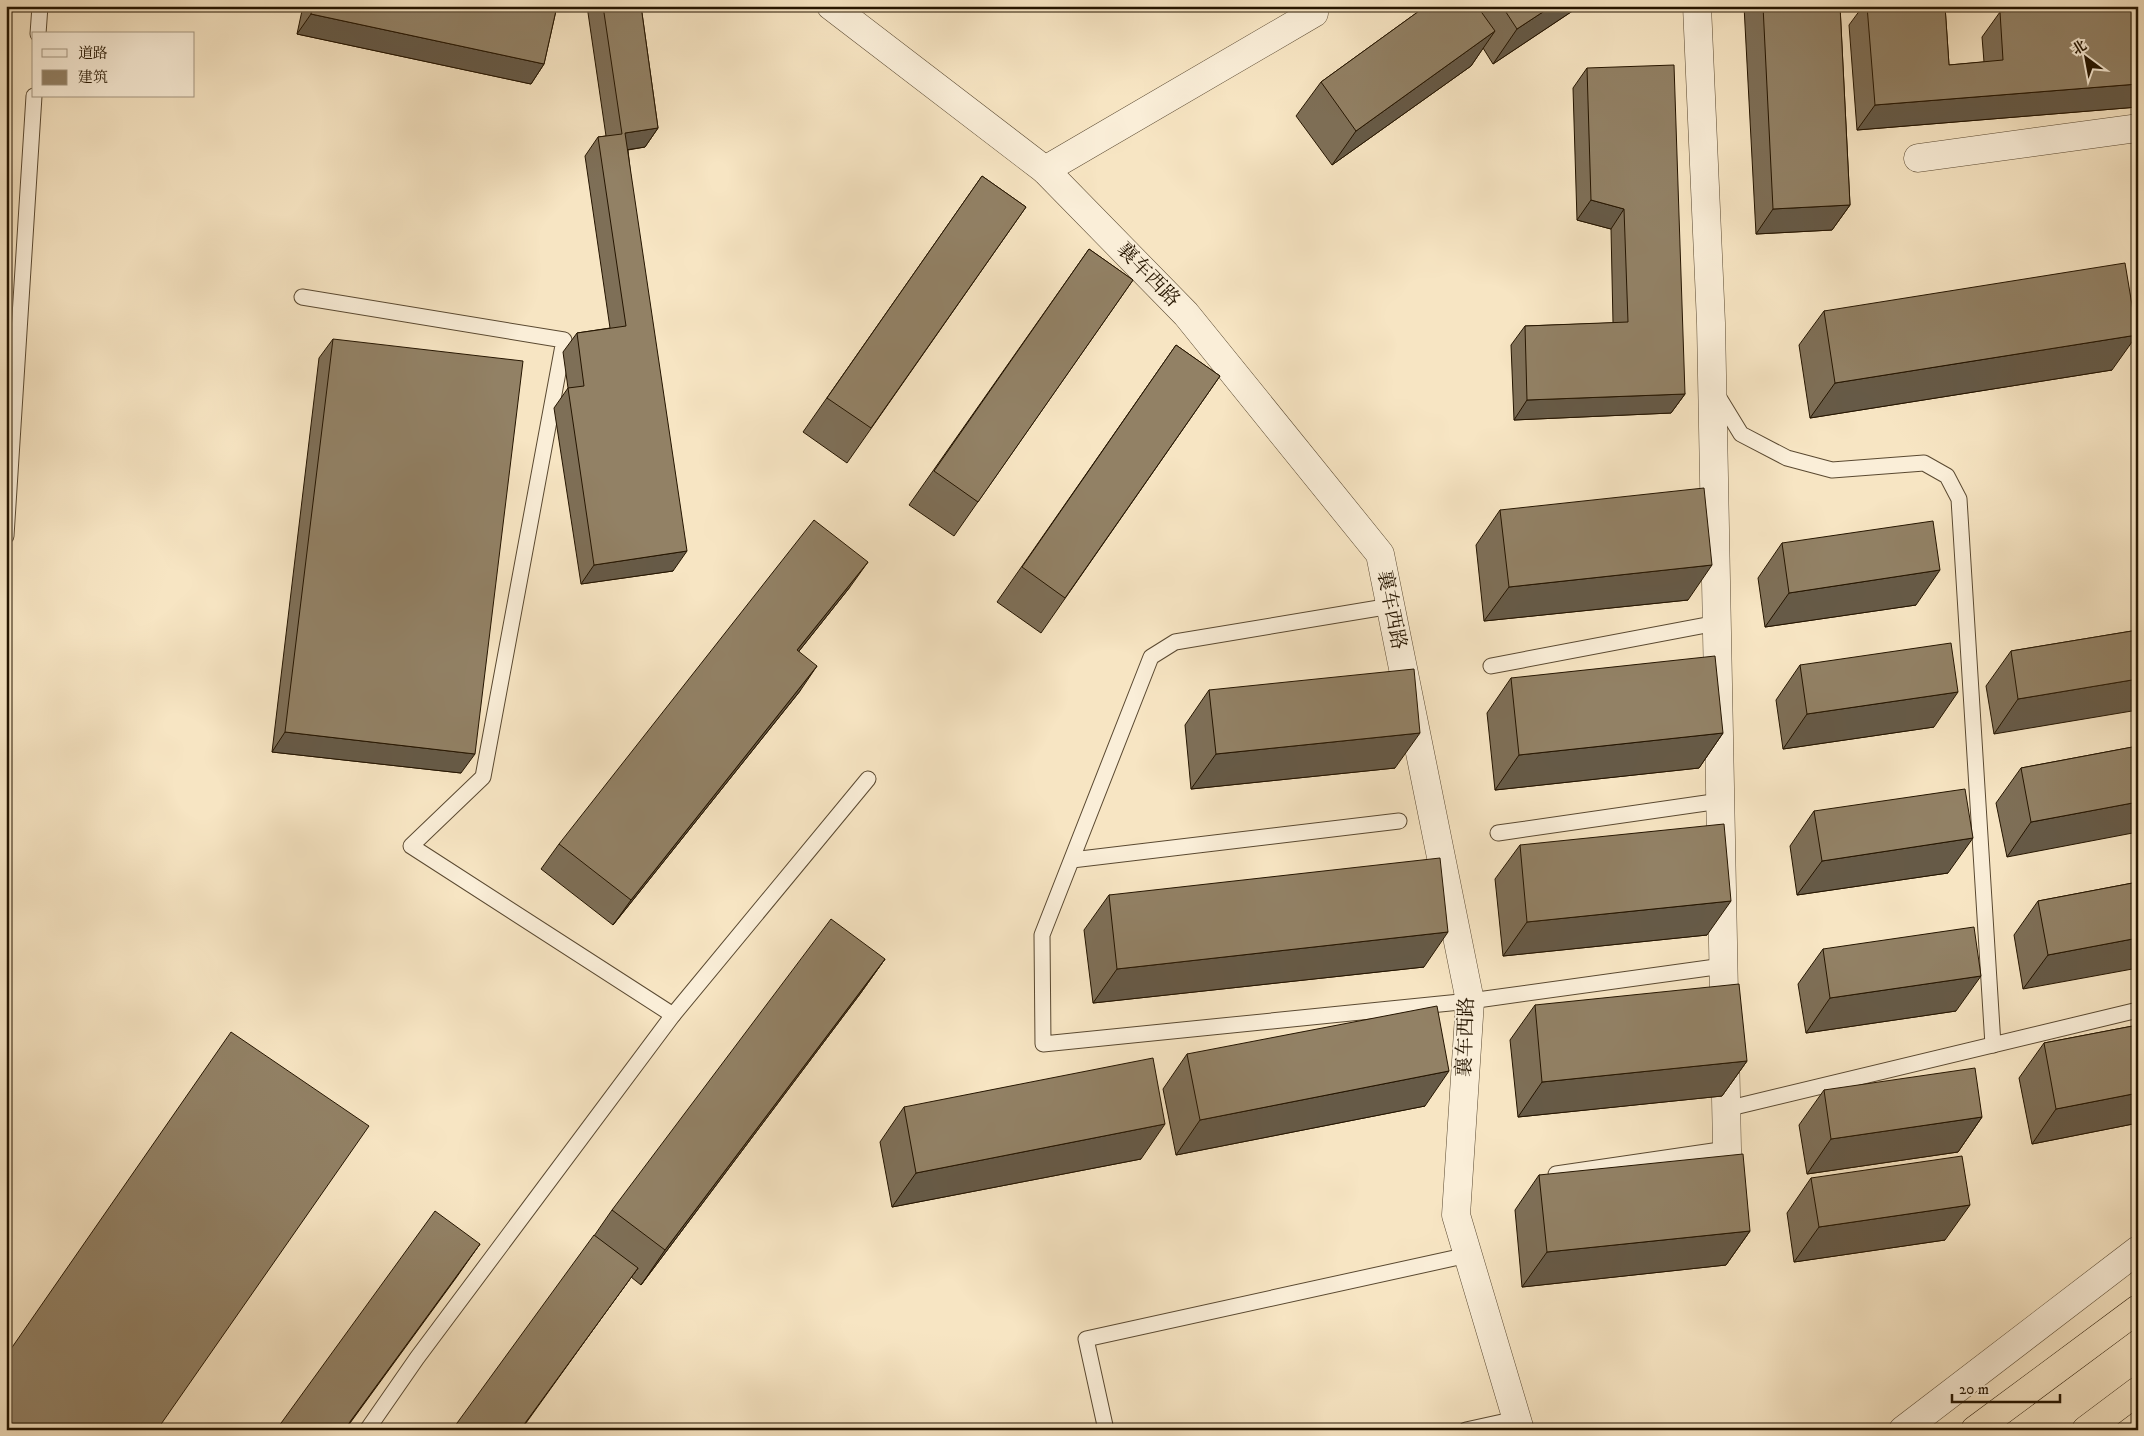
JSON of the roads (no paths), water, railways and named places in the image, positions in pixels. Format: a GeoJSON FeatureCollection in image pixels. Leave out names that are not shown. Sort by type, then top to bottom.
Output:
{"type":"FeatureCollection","features":[{"type":"Feature","properties":{"kind":"highway"},"geometry":{"type":"LineString","coordinates":[[1975,1430],[2138,1309]]}},
{"type":"Feature","properties":{"kind":"highway"},"geometry":{"type":"LineString","coordinates":[[2086,1430],[2138,1391]]}},
{"type":"Feature","properties":{"kind":"street","name":"襄车西路"},"geometry":{"type":"LineString","coordinates":[[831,6],[1045,170],[1186,314],[1380,554],[1470,1001],[1456,1215],[1518,1424]]}},
{"type":"Feature","properties":{"kind":"street"},"geometry":{"type":"LineString","coordinates":[[1045,170],[1314,13],[1311,6]]}},
{"type":"Feature","properties":{"kind":"street"},"geometry":{"type":"LineString","coordinates":[[1697,6],[1712,387],[1726,1149],[1733,1215]]}},
{"type":"Feature","properties":{"kind":"street"},"geometry":{"type":"LineString","coordinates":[[1918,158],[2138,128]]}},
{"type":"Feature","properties":{"kind":"street"},"geometry":{"type":"LineString","coordinates":[[1903,1430],[2138,1250]]}},
{"type":"Feature","properties":{"kind":"lane"},"geometry":{"type":"LineString","coordinates":[[38,32],[40,6]]}},
{"type":"Feature","properties":{"kind":"lane"},"geometry":{"type":"LineString","coordinates":[[6,536],[11,372],[34,98]]}},
{"type":"Feature","properties":{"kind":"lane"},"geometry":{"type":"LineString","coordinates":[[302,297],[564,340],[483,777],[411,846],[673,1015]]}},
{"type":"Feature","properties":{"kind":"lane"},"geometry":{"type":"LineString","coordinates":[[1712,387],[1741,434],[1787,458],[1832,470],[1924,464],[1947,476],[1959,499],[1993,1045]]}},
{"type":"Feature","properties":{"kind":"lane"},"geometry":{"type":"LineString","coordinates":[[1391,606],[1175,642],[1151,657],[1042,936],[1043,1044],[1470,1001],[1723,966]]}},
{"type":"Feature","properties":{"kind":"lane"},"geometry":{"type":"LineString","coordinates":[[1491,666],[1717,623]]}},
{"type":"Feature","properties":{"kind":"lane"},"geometry":{"type":"LineString","coordinates":[[367,1430],[423,1350],[673,1015],[868,779]]}},
{"type":"Feature","properties":{"kind":"lane"},"geometry":{"type":"LineString","coordinates":[[1498,833],[1720,801]]}},
{"type":"Feature","properties":{"kind":"lane"},"geometry":{"type":"LineString","coordinates":[[1072,860],[1399,821]]}},
{"type":"Feature","properties":{"kind":"lane"},"geometry":{"type":"LineString","coordinates":[[1726,1109],[2138,1010]]}},
{"type":"Feature","properties":{"kind":"lane"},"geometry":{"type":"LineString","coordinates":[[1556,1174],[1726,1149]]}},
{"type":"Feature","properties":{"kind":"lane"},"geometry":{"type":"LineString","coordinates":[[1106,1430],[1086,1338],[1468,1255]]}},
{"type":"Feature","properties":{"kind":"lane"},"geometry":{"type":"LineString","coordinates":[[1466,1430],[1518,1424]]}}]}
